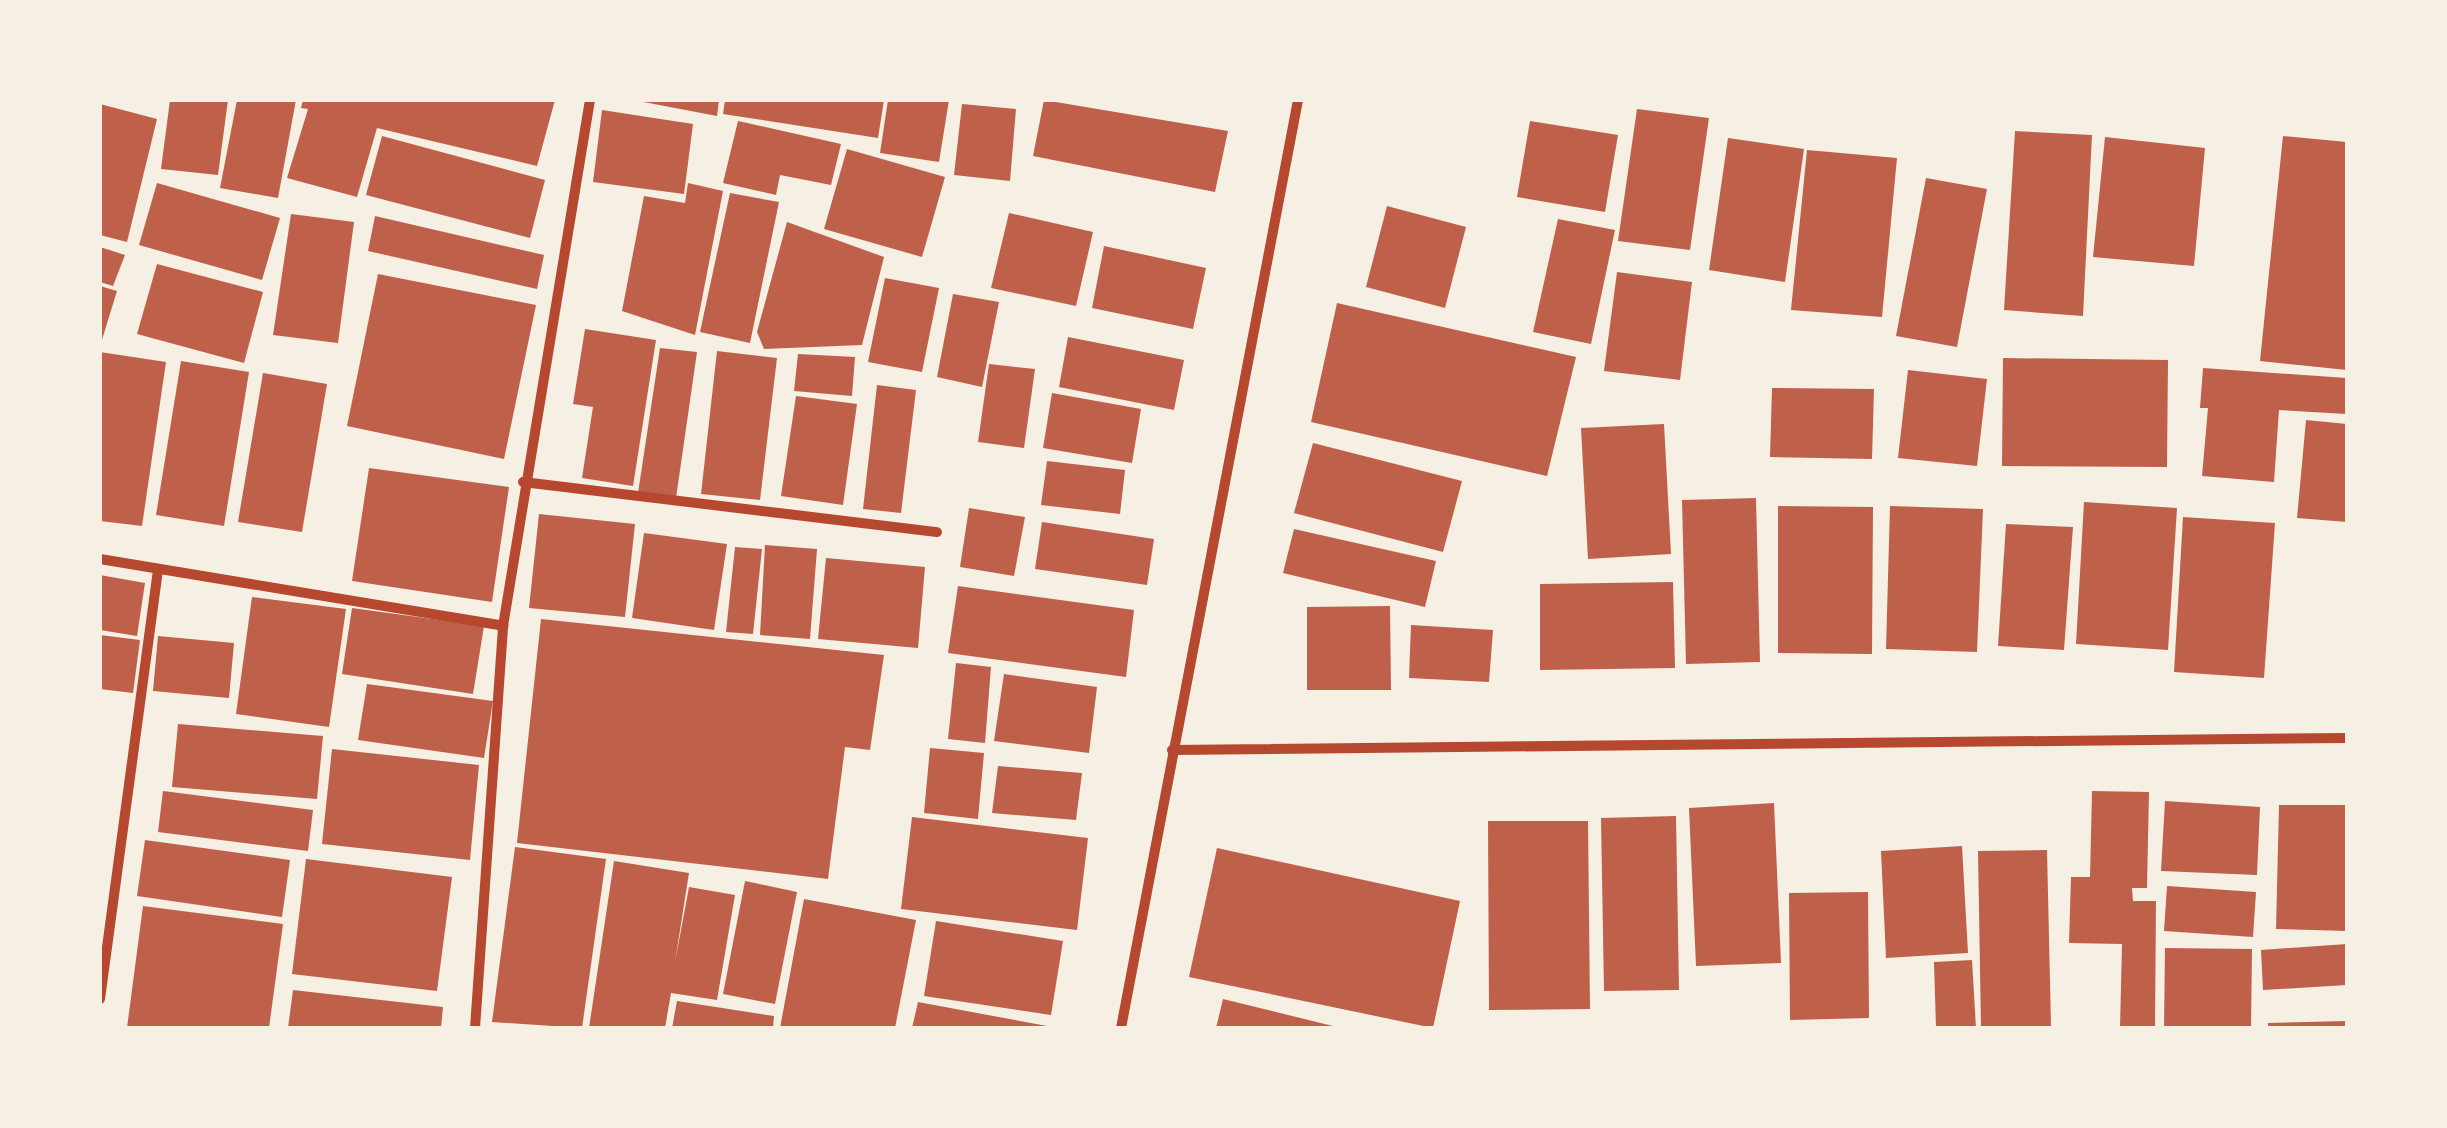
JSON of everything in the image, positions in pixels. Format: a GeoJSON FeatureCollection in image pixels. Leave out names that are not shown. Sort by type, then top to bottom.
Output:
{"type":"FeatureCollection","features":[{"type":"Feature","properties":{"kind":"street"},"geometry":{"type":"LineString","coordinates":[[476,1028],[502,626],[523,482],[590,100]]}},
{"type":"Feature","properties":{"kind":"street"},"geometry":{"type":"LineString","coordinates":[[1121,1028],[1298,100]]}},
{"type":"Feature","properties":{"kind":"street"},"geometry":{"type":"LineString","coordinates":[[523,482],[937,532]]}},
{"type":"Feature","properties":{"kind":"street"},"geometry":{"type":"LineString","coordinates":[[100,559],[502,626]]}},
{"type":"Feature","properties":{"kind":"street"},"geometry":{"type":"LineString","coordinates":[[100,999],[158,569]]}},
{"type":"Feature","properties":{"kind":"street"},"geometry":{"type":"LineString","coordinates":[[1172,750],[2347,738]]}},
{"type":"Feature","properties":{"kind":"building"},"geometry":{"type":"Polygon","coordinates":[[[170,100],[228,100],[218,175],[161,169],[170,100]]]}},
{"type":"Feature","properties":{"kind":"building"},"geometry":{"type":"Polygon","coordinates":[[[237,100],[296,100],[278,198],[220,188],[237,100]]]}},
{"type":"Feature","properties":{"kind":"building"},"geometry":{"type":"Polygon","coordinates":[[[303,100],[555,100],[537,166],[377,128],[357,197],[287,178],[308,109],[301,108],[303,100]]]}},
{"type":"Feature","properties":{"kind":"building"},"geometry":{"type":"Polygon","coordinates":[[[633,100],[719,100],[717,116],[633,100]]]}},
{"type":"Feature","properties":{"kind":"building"},"geometry":{"type":"Polygon","coordinates":[[[725,100],[884,100],[878,138],[723,114],[725,100]]]}},
{"type":"Feature","properties":{"kind":"building"},"geometry":{"type":"Polygon","coordinates":[[[888,100],[949,100],[939,162],[880,153],[888,100]]]}},
{"type":"Feature","properties":{"kind":"building"},"geometry":{"type":"Polygon","coordinates":[[[1044,100],[1228,131],[1215,192],[1033,156],[1044,100]]]}},
{"type":"Feature","properties":{"kind":"building"},"geometry":{"type":"Polygon","coordinates":[[[100,104],[157,119],[127,242],[100,235],[100,104]]]}},
{"type":"Feature","properties":{"kind":"building"},"geometry":{"type":"Polygon","coordinates":[[[962,104],[1016,109],[1010,181],[954,175],[962,104]]]}},
{"type":"Feature","properties":{"kind":"building"},"geometry":{"type":"Polygon","coordinates":[[[1637,109],[1709,118],[1690,250],[1618,241],[1637,109]]]}},
{"type":"Feature","properties":{"kind":"building"},"geometry":{"type":"Polygon","coordinates":[[[602,110],[693,124],[684,194],[593,182],[602,110]]]}},
{"type":"Feature","properties":{"kind":"building"},"geometry":{"type":"Polygon","coordinates":[[[738,121],[841,144],[831,185],[780,175],[776,195],[723,183],[738,121]]]}},
{"type":"Feature","properties":{"kind":"building"},"geometry":{"type":"Polygon","coordinates":[[[1530,121],[1618,135],[1605,212],[1517,197],[1530,121]]]}},
{"type":"Feature","properties":{"kind":"building"},"geometry":{"type":"Polygon","coordinates":[[[2015,131],[2092,135],[2083,316],[2004,310],[2015,131]]]}},
{"type":"Feature","properties":{"kind":"building"},"geometry":{"type":"Polygon","coordinates":[[[382,136],[545,180],[530,238],[366,195],[382,136]]]}},
{"type":"Feature","properties":{"kind":"building"},"geometry":{"type":"Polygon","coordinates":[[[2283,136],[2347,142],[2347,370],[2260,361],[2283,136]]]}},
{"type":"Feature","properties":{"kind":"building"},"geometry":{"type":"Polygon","coordinates":[[[2105,137],[2205,148],[2194,266],[2093,257],[2105,137]]]}},
{"type":"Feature","properties":{"kind":"building"},"geometry":{"type":"Polygon","coordinates":[[[1728,138],[1804,149],[1785,282],[1709,270],[1728,138]]]}},
{"type":"Feature","properties":{"kind":"building"},"geometry":{"type":"Polygon","coordinates":[[[847,149],[945,177],[922,257],[824,229],[847,149]]]}},
{"type":"Feature","properties":{"kind":"building"},"geometry":{"type":"Polygon","coordinates":[[[1807,150],[1897,158],[1882,317],[1791,310],[1807,150]]]}},
{"type":"Feature","properties":{"kind":"building"},"geometry":{"type":"Polygon","coordinates":[[[1926,178],[1987,189],[1957,347],[1896,336],[1926,178]]]}},
{"type":"Feature","properties":{"kind":"building"},"geometry":{"type":"Polygon","coordinates":[[[157,183],[280,218],[262,280],[139,245],[157,183]]]}},
{"type":"Feature","properties":{"kind":"building"},"geometry":{"type":"Polygon","coordinates":[[[688,183],[723,191],[695,335],[622,311],[644,196],[685,203],[688,183]]]}},
{"type":"Feature","properties":{"kind":"building"},"geometry":{"type":"Polygon","coordinates":[[[730,193],[779,202],[750,343],[700,332],[730,193]]]}},
{"type":"Feature","properties":{"kind":"building"},"geometry":{"type":"Polygon","coordinates":[[[1387,206],[1466,227],[1445,308],[1366,287],[1387,206]]]}},
{"type":"Feature","properties":{"kind":"building"},"geometry":{"type":"Polygon","coordinates":[[[1009,213],[1093,232],[1076,306],[991,288],[1009,213]]]}},
{"type":"Feature","properties":{"kind":"building"},"geometry":{"type":"Polygon","coordinates":[[[291,214],[354,222],[338,343],[273,335],[291,214]]]}},
{"type":"Feature","properties":{"kind":"building"},"geometry":{"type":"Polygon","coordinates":[[[375,216],[544,255],[537,289],[368,251],[375,216]]]}},
{"type":"Feature","properties":{"kind":"building"},"geometry":{"type":"Polygon","coordinates":[[[1558,219],[1615,230],[1591,344],[1533,332],[1558,219]]]}},
{"type":"Feature","properties":{"kind":"building"},"geometry":{"type":"Polygon","coordinates":[[[787,222],[884,257],[862,345],[764,349],[757,332],[787,222]]]}},
{"type":"Feature","properties":{"kind":"building"},"geometry":{"type":"Polygon","coordinates":[[[1104,246],[1206,268],[1193,329],[1092,308],[1104,246]]]}},
{"type":"Feature","properties":{"kind":"building"},"geometry":{"type":"Polygon","coordinates":[[[100,247],[125,255],[113,286],[100,282],[100,247]]]}},
{"type":"Feature","properties":{"kind":"building"},"geometry":{"type":"Polygon","coordinates":[[[157,264],[263,292],[244,363],[137,334],[157,264]]]}},
{"type":"Feature","properties":{"kind":"building"},"geometry":{"type":"Polygon","coordinates":[[[1617,272],[1692,282],[1680,380],[1604,371],[1617,272]]]}},
{"type":"Feature","properties":{"kind":"building"},"geometry":{"type":"Polygon","coordinates":[[[378,274],[536,305],[504,459],[347,426],[378,274]]]}},
{"type":"Feature","properties":{"kind":"building"},"geometry":{"type":"Polygon","coordinates":[[[885,278],[939,288],[922,372],[868,362],[885,278]]]}},
{"type":"Feature","properties":{"kind":"building"},"geometry":{"type":"Polygon","coordinates":[[[100,286],[117,291],[101,343],[100,342],[100,286]]]}},
{"type":"Feature","properties":{"kind":"building"},"geometry":{"type":"Polygon","coordinates":[[[953,294],[999,302],[982,387],[937,377],[953,294]]]}},
{"type":"Feature","properties":{"kind":"building"},"geometry":{"type":"Polygon","coordinates":[[[1337,303],[1576,357],[1547,476],[1311,422],[1337,303]]]}},
{"type":"Feature","properties":{"kind":"building"},"geometry":{"type":"Polygon","coordinates":[[[585,329],[656,340],[633,486],[582,478],[593,407],[573,404],[585,329]]]}},
{"type":"Feature","properties":{"kind":"building"},"geometry":{"type":"Polygon","coordinates":[[[1068,337],[1184,360],[1174,410],[1059,387],[1068,337]]]}},
{"type":"Feature","properties":{"kind":"building"},"geometry":{"type":"Polygon","coordinates":[[[660,348],[697,352],[676,498],[638,493],[660,348]]]}},
{"type":"Feature","properties":{"kind":"building"},"geometry":{"type":"Polygon","coordinates":[[[717,351],[777,358],[760,500],[701,494],[717,351]]]}},
{"type":"Feature","properties":{"kind":"building"},"geometry":{"type":"Polygon","coordinates":[[[100,352],[166,362],[142,526],[100,521],[100,352]]]}},
{"type":"Feature","properties":{"kind":"building"},"geometry":{"type":"Polygon","coordinates":[[[798,354],[855,357],[852,396],[794,391],[798,354]]]}},
{"type":"Feature","properties":{"kind":"building"},"geometry":{"type":"Polygon","coordinates":[[[2003,358],[2168,360],[2167,467],[2002,466],[2003,358]]]}},
{"type":"Feature","properties":{"kind":"building"},"geometry":{"type":"Polygon","coordinates":[[[181,361],[249,372],[224,526],[156,515],[181,361]]]}},
{"type":"Feature","properties":{"kind":"building"},"geometry":{"type":"Polygon","coordinates":[[[989,364],[1035,369],[1024,448],[978,442],[989,364]]]}},
{"type":"Feature","properties":{"kind":"building"},"geometry":{"type":"Polygon","coordinates":[[[2203,368],[2347,378],[2346,414],[2279,410],[2274,482],[2202,476],[2208,408],[2200,408],[2203,368]]]}},
{"type":"Feature","properties":{"kind":"building"},"geometry":{"type":"Polygon","coordinates":[[[1908,370],[1987,379],[1977,466],[1898,458],[1908,370]]]}},
{"type":"Feature","properties":{"kind":"building"},"geometry":{"type":"Polygon","coordinates":[[[263,373],[327,384],[302,532],[238,522],[263,373]]]}},
{"type":"Feature","properties":{"kind":"building"},"geometry":{"type":"Polygon","coordinates":[[[877,385],[916,390],[901,513],[863,509],[877,385]]]}},
{"type":"Feature","properties":{"kind":"building"},"geometry":{"type":"Polygon","coordinates":[[[1772,388],[1874,389],[1872,459],[1770,457],[1772,388]]]}},
{"type":"Feature","properties":{"kind":"building"},"geometry":{"type":"Polygon","coordinates":[[[1052,393],[1141,409],[1132,463],[1043,448],[1052,393]]]}},
{"type":"Feature","properties":{"kind":"building"},"geometry":{"type":"Polygon","coordinates":[[[796,396],[857,404],[843,505],[781,496],[796,396]]]}},
{"type":"Feature","properties":{"kind":"building"},"geometry":{"type":"Polygon","coordinates":[[[2306,420],[2347,424],[2347,522],[2297,518],[2306,420]]]}},
{"type":"Feature","properties":{"kind":"building"},"geometry":{"type":"Polygon","coordinates":[[[1664,424],[1671,554],[1588,559],[1581,428],[1664,424]]]}},
{"type":"Feature","properties":{"kind":"building"},"geometry":{"type":"Polygon","coordinates":[[[1313,443],[1462,481],[1443,552],[1294,513],[1313,443]]]}},
{"type":"Feature","properties":{"kind":"building"},"geometry":{"type":"Polygon","coordinates":[[[1047,461],[1125,470],[1120,514],[1041,505],[1047,461]]]}},
{"type":"Feature","properties":{"kind":"building"},"geometry":{"type":"Polygon","coordinates":[[[369,468],[509,487],[492,602],[352,581],[369,468]]]}},
{"type":"Feature","properties":{"kind":"building"},"geometry":{"type":"Polygon","coordinates":[[[1756,498],[1760,662],[1686,664],[1682,500],[1756,498]]]}},
{"type":"Feature","properties":{"kind":"building"},"geometry":{"type":"Polygon","coordinates":[[[2084,502],[2177,508],[2168,650],[2076,644],[2084,502]]]}},
{"type":"Feature","properties":{"kind":"building"},"geometry":{"type":"Polygon","coordinates":[[[1778,506],[1873,507],[1872,654],[1778,653],[1778,506]]]}},
{"type":"Feature","properties":{"kind":"building"},"geometry":{"type":"Polygon","coordinates":[[[1890,506],[1983,509],[1977,652],[1886,649],[1890,506]]]}},
{"type":"Feature","properties":{"kind":"building"},"geometry":{"type":"Polygon","coordinates":[[[969,508],[1025,517],[1014,576],[960,567],[969,508]]]}},
{"type":"Feature","properties":{"kind":"building"},"geometry":{"type":"Polygon","coordinates":[[[539,514],[635,524],[625,617],[529,608],[539,514]]]}},
{"type":"Feature","properties":{"kind":"building"},"geometry":{"type":"Polygon","coordinates":[[[2183,517],[2275,523],[2264,678],[2174,672],[2183,517]]]}},
{"type":"Feature","properties":{"kind":"building"},"geometry":{"type":"Polygon","coordinates":[[[1042,522],[1154,539],[1147,585],[1035,569],[1042,522]]]}},
{"type":"Feature","properties":{"kind":"building"},"geometry":{"type":"Polygon","coordinates":[[[2006,524],[2073,527],[2064,650],[1998,646],[2006,524]]]}},
{"type":"Feature","properties":{"kind":"building"},"geometry":{"type":"Polygon","coordinates":[[[1294,529],[1436,561],[1425,607],[1283,573],[1294,529]]]}},
{"type":"Feature","properties":{"kind":"building"},"geometry":{"type":"Polygon","coordinates":[[[644,533],[727,544],[714,630],[632,618],[644,533]]]}},
{"type":"Feature","properties":{"kind":"building"},"geometry":{"type":"Polygon","coordinates":[[[765,545],[817,549],[810,639],[760,635],[765,545]]]}},
{"type":"Feature","properties":{"kind":"building"},"geometry":{"type":"Polygon","coordinates":[[[735,547],[762,549],[753,634],[726,632],[735,547]]]}},
{"type":"Feature","properties":{"kind":"building"},"geometry":{"type":"Polygon","coordinates":[[[826,558],[925,567],[918,648],[818,639],[826,558]]]}},
{"type":"Feature","properties":{"kind":"building"},"geometry":{"type":"Polygon","coordinates":[[[100,575],[145,583],[137,636],[100,630],[100,575]]]}},
{"type":"Feature","properties":{"kind":"building"},"geometry":{"type":"Polygon","coordinates":[[[1673,582],[1675,668],[1540,670],[1540,584],[1673,582]]]}},
{"type":"Feature","properties":{"kind":"building"},"geometry":{"type":"Polygon","coordinates":[[[958,586],[1134,610],[1126,677],[948,653],[958,586]]]}},
{"type":"Feature","properties":{"kind":"building"},"geometry":{"type":"Polygon","coordinates":[[[252,597],[346,609],[329,727],[236,714],[252,597]]]}},
{"type":"Feature","properties":{"kind":"building"},"geometry":{"type":"Polygon","coordinates":[[[1390,606],[1391,690],[1307,690],[1307,607],[1390,606]]]}},
{"type":"Feature","properties":{"kind":"building"},"geometry":{"type":"Polygon","coordinates":[[[352,608],[484,626],[473,694],[342,674],[352,608]]]}},
{"type":"Feature","properties":{"kind":"building"},"geometry":{"type":"Polygon","coordinates":[[[541,619],[884,655],[870,750],[845,747],[828,879],[517,843],[541,619]]]}},
{"type":"Feature","properties":{"kind":"building"},"geometry":{"type":"Polygon","coordinates":[[[1411,625],[1493,630],[1489,682],[1409,678],[1411,625]]]}},
{"type":"Feature","properties":{"kind":"building"},"geometry":{"type":"Polygon","coordinates":[[[100,635],[140,640],[133,693],[100,689],[100,635]]]}},
{"type":"Feature","properties":{"kind":"building"},"geometry":{"type":"Polygon","coordinates":[[[158,636],[234,643],[229,698],[153,691],[158,636]]]}},
{"type":"Feature","properties":{"kind":"building"},"geometry":{"type":"Polygon","coordinates":[[[956,663],[991,667],[985,743],[948,739],[956,663]]]}},
{"type":"Feature","properties":{"kind":"building"},"geometry":{"type":"Polygon","coordinates":[[[1004,674],[1097,687],[1089,753],[994,741],[1004,674]]]}},
{"type":"Feature","properties":{"kind":"building"},"geometry":{"type":"Polygon","coordinates":[[[367,684],[493,701],[484,758],[358,740],[367,684]]]}},
{"type":"Feature","properties":{"kind":"building"},"geometry":{"type":"Polygon","coordinates":[[[178,724],[323,736],[317,799],[172,787],[178,724]]]}},
{"type":"Feature","properties":{"kind":"building"},"geometry":{"type":"Polygon","coordinates":[[[930,748],[984,753],[978,819],[924,813],[930,748]]]}},
{"type":"Feature","properties":{"kind":"building"},"geometry":{"type":"Polygon","coordinates":[[[332,749],[479,765],[470,860],[322,844],[332,749]]]}},
{"type":"Feature","properties":{"kind":"building"},"geometry":{"type":"Polygon","coordinates":[[[998,766],[1082,773],[1076,820],[992,813],[998,766]]]}},
{"type":"Feature","properties":{"kind":"building"},"geometry":{"type":"Polygon","coordinates":[[[163,791],[313,810],[308,851],[158,832],[163,791]]]}},
{"type":"Feature","properties":{"kind":"building"},"geometry":{"type":"Polygon","coordinates":[[[2092,791],[2149,792],[2147,888],[2132,888],[2133,901],[2156,901],[2155,1028],[2120,1028],[2122,944],[2069,943],[2071,877],[2090,877],[2092,791]]]}},
{"type":"Feature","properties":{"kind":"building"},"geometry":{"type":"Polygon","coordinates":[[[2165,801],[2260,807],[2257,875],[2161,871],[2165,801]]]}},
{"type":"Feature","properties":{"kind":"building"},"geometry":{"type":"Polygon","coordinates":[[[1774,803],[1781,963],[1696,966],[1689,808],[1774,803]]]}},
{"type":"Feature","properties":{"kind":"building"},"geometry":{"type":"Polygon","coordinates":[[[2279,805],[2347,805],[2347,931],[2276,929],[2279,805]]]}},
{"type":"Feature","properties":{"kind":"building"},"geometry":{"type":"Polygon","coordinates":[[[1676,816],[1679,990],[1604,991],[1601,818],[1676,816]]]}},
{"type":"Feature","properties":{"kind":"building"},"geometry":{"type":"Polygon","coordinates":[[[912,817],[1088,838],[1077,930],[901,909],[912,817]]]}},
{"type":"Feature","properties":{"kind":"building"},"geometry":{"type":"Polygon","coordinates":[[[1488,821],[1588,821],[1590,1009],[1489,1010],[1488,821]]]}},
{"type":"Feature","properties":{"kind":"building"},"geometry":{"type":"Polygon","coordinates":[[[145,840],[290,860],[282,917],[137,896],[145,840]]]}},
{"type":"Feature","properties":{"kind":"building"},"geometry":{"type":"Polygon","coordinates":[[[1962,846],[1968,953],[1886,958],[1881,851],[1962,846]]]}},
{"type":"Feature","properties":{"kind":"building"},"geometry":{"type":"Polygon","coordinates":[[[515,847],[606,859],[582,1028],[492,1022],[515,847]]]}},
{"type":"Feature","properties":{"kind":"building"},"geometry":{"type":"Polygon","coordinates":[[[1217,848],[1460,901],[1433,1028],[1189,977],[1217,848]]]}},
{"type":"Feature","properties":{"kind":"building"},"geometry":{"type":"Polygon","coordinates":[[[2047,850],[2051,1026],[1981,1028],[1978,851],[2047,850]]]}},
{"type":"Feature","properties":{"kind":"building"},"geometry":{"type":"Polygon","coordinates":[[[306,859],[452,877],[437,991],[292,974],[306,859]]]}},
{"type":"Feature","properties":{"kind":"building"},"geometry":{"type":"Polygon","coordinates":[[[614,861],[689,873],[675,962],[689,887],[735,895],[717,1000],[671,993],[665,1028],[589,1028],[614,861]]]}},
{"type":"Feature","properties":{"kind":"building"},"geometry":{"type":"Polygon","coordinates":[[[745,881],[797,892],[775,1004],[723,994],[745,881]]]}},
{"type":"Feature","properties":{"kind":"building"},"geometry":{"type":"Polygon","coordinates":[[[2167,886],[2256,892],[2253,937],[2164,931],[2167,886]]]}},
{"type":"Feature","properties":{"kind":"building"},"geometry":{"type":"Polygon","coordinates":[[[1868,892],[1869,1018],[1790,1020],[1789,893],[1868,892]]]}},
{"type":"Feature","properties":{"kind":"building"},"geometry":{"type":"Polygon","coordinates":[[[804,899],[916,920],[895,1028],[780,1028],[804,899]]]}},
{"type":"Feature","properties":{"kind":"building"},"geometry":{"type":"Polygon","coordinates":[[[143,906],[283,924],[269,1028],[127,1028],[143,906]]]}},
{"type":"Feature","properties":{"kind":"building"},"geometry":{"type":"Polygon","coordinates":[[[936,921],[1063,941],[1051,1015],[924,996],[936,921]]]}},
{"type":"Feature","properties":{"kind":"building"},"geometry":{"type":"Polygon","coordinates":[[[2347,944],[2347,985],[2263,990],[2261,950],[2347,944]]]}},
{"type":"Feature","properties":{"kind":"building"},"geometry":{"type":"Polygon","coordinates":[[[2165,948],[2252,949],[2251,1028],[2164,1028],[2165,948]]]}},
{"type":"Feature","properties":{"kind":"building"},"geometry":{"type":"Polygon","coordinates":[[[1972,960],[1976,1028],[1936,1028],[1934,962],[1972,960]]]}},
{"type":"Feature","properties":{"kind":"building"},"geometry":{"type":"Polygon","coordinates":[[[293,990],[443,1007],[441,1028],[288,1028],[293,990]]]}},
{"type":"Feature","properties":{"kind":"building"},"geometry":{"type":"Polygon","coordinates":[[[1223,999],[1337,1027],[1337,1028],[1216,1028],[1223,999]]]}},
{"type":"Feature","properties":{"kind":"building"},"geometry":{"type":"Polygon","coordinates":[[[677,1001],[774,1016],[773,1028],[672,1028],[677,1001]]]}},
{"type":"Feature","properties":{"kind":"building"},"geometry":{"type":"Polygon","coordinates":[[[918,1002],[1047,1026],[912,1028],[918,1002]]]}},
{"type":"Feature","properties":{"kind":"building"},"geometry":{"type":"Polygon","coordinates":[[[2347,1021],[2347,1028],[2268,1028],[2268,1023],[2347,1021]]]}}]}
